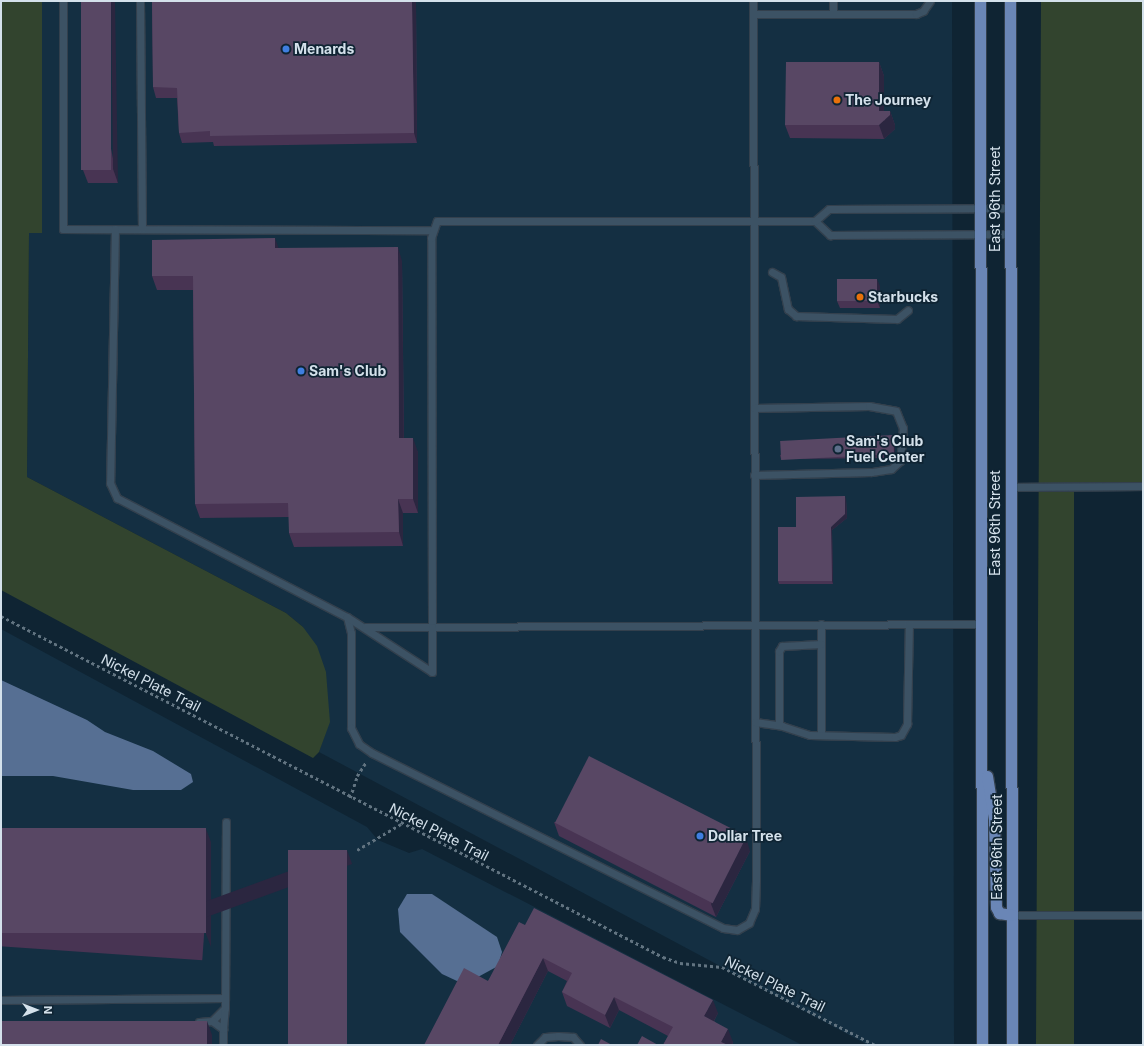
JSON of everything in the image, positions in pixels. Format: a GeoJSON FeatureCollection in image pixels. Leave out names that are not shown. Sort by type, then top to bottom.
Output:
{"type":"FeatureCollection","features":[{"type":"Feature","properties":{"kind":"main road","name":"East 96th Street"},"geometry":{"type":"LineString","coordinates":[[980,1],[982,1045]]}},
{"type":"Feature","properties":{"kind":"main road","name":"East 96th Street"},"geometry":{"type":"LineString","coordinates":[[1010,1],[1012,1045]]}},
{"type":"Feature","properties":{"kind":"main road"},"geometry":{"type":"LineString","coordinates":[[982,744],[993,809],[996,907],[999,913],[1012,915]]}},
{"type":"Feature","properties":{"kind":"lane"},"geometry":{"type":"LineString","coordinates":[[62,1],[63,229],[434,230]]}},
{"type":"Feature","properties":{"kind":"lane"},"geometry":{"type":"LineString","coordinates":[[140,1],[142,229]]}},
{"type":"Feature","properties":{"kind":"lane"},"geometry":{"type":"LineString","coordinates":[[347,617],[351,633],[351,728],[359,744],[372,753],[723,928],[738,930],[749,923],[755,909],[753,1]]}},
{"type":"Feature","properties":{"kind":"lane"},"geometry":{"type":"LineString","coordinates":[[833,1],[833,14]]}},
{"type":"Feature","properties":{"kind":"lane"},"geometry":{"type":"LineString","coordinates":[[753,14],[916,14],[923,11],[930,1]]}},
{"type":"Feature","properties":{"kind":"lane"},"geometry":{"type":"LineString","coordinates":[[115,229],[110,483],[117,498],[347,617],[365,627],[432,672],[430,238],[437,221],[815,221],[829,209],[1010,208]]}},
{"type":"Feature","properties":{"kind":"lane"},"geometry":{"type":"LineString","coordinates":[[815,221],[830,235],[1010,234]]}},
{"type":"Feature","properties":{"kind":"lane"},"geometry":{"type":"LineString","coordinates":[[772,272],[781,277],[788,309],[796,316],[816,319],[897,319],[908,310]]}},
{"type":"Feature","properties":{"kind":"lane"},"geometry":{"type":"LineString","coordinates":[[754,408],[869,406],[896,411],[903,428],[900,461],[891,469],[871,472],[754,475]]}},
{"type":"Feature","properties":{"kind":"lane"},"geometry":{"type":"LineString","coordinates":[[1010,487],[1143,486]]}},
{"type":"Feature","properties":{"kind":"lane"},"geometry":{"type":"LineString","coordinates":[[821,624],[821,735]]}},
{"type":"Feature","properties":{"kind":"lane"},"geometry":{"type":"LineString","coordinates":[[755,722],[778,725],[810,735],[895,737],[905,730],[909,624]]}},
{"type":"Feature","properties":{"kind":"lane"},"geometry":{"type":"LineString","coordinates":[[365,627],[982,624]]}},
{"type":"Feature","properties":{"kind":"lane"},"geometry":{"type":"LineString","coordinates":[[778,725],[779,651],[782,646],[821,644]]}},
{"type":"Feature","properties":{"kind":"lane"},"geometry":{"type":"LineString","coordinates":[[223,1045],[225,1008],[226,822]]}},
{"type":"Feature","properties":{"kind":"lane"},"geometry":{"type":"LineString","coordinates":[[1012,915],[1143,915]]}},
{"type":"Feature","properties":{"kind":"lane"},"geometry":{"type":"LineString","coordinates":[[1,1000],[225,998]]}},
{"type":"Feature","properties":{"kind":"lane"},"geometry":{"type":"LineString","coordinates":[[212,1021],[225,1008]]}},
{"type":"Feature","properties":{"kind":"lane"},"geometry":{"type":"LineString","coordinates":[[189,1022],[212,1021],[223,1029]]}},
{"type":"Feature","properties":{"kind":"lane"},"geometry":{"type":"LineString","coordinates":[[537,1045],[545,1037],[558,1036],[573,1037],[580,1045]]}},
{"type":"Feature","properties":{"kind":"path","name":"Nickel Plate Trail"},"geometry":{"type":"LineString","coordinates":[[1,616],[350,798],[662,957],[680,963],[722,967],[874,1045]]}},
{"type":"Feature","properties":{"kind":"path"},"geometry":{"type":"LineString","coordinates":[[350,798],[357,776],[372,753]]}},
{"type":"Feature","properties":{"kind":"path"},"geometry":{"type":"LineString","coordinates":[[357,850],[401,824]]}},
{"type":"Feature","properties":{"kind":"shaded area"},"geometry":{"type":"Polygon","coordinates":[[[42,1],[952,1],[954,1045],[868,1045],[319,752],[329,722],[303,627],[286,613],[27,477],[29,232],[42,232],[42,1]]]}},
{"type":"Feature","properties":{"kind":"shaded area"},"geometry":{"type":"Polygon","coordinates":[[[1,629],[367,827],[378,840],[409,853],[422,849],[802,1045],[1,1045],[1,629]]]}},
{"type":"Feature","properties":{"kind":"shaded area"},"geometry":{"type":"Polygon","coordinates":[[[1,680],[87,720],[105,732],[153,751],[191,774],[193,782],[181,790],[133,790],[53,776],[1,776],[1,680]]]}},
{"type":"Feature","properties":{"kind":"shaded area"},"geometry":{"type":"Polygon","coordinates":[[[407,894],[432,894],[497,937],[502,952],[498,966],[478,977],[457,981],[442,974],[400,932],[398,909],[407,894]]]}},
{"type":"Feature","properties":{"kind":"green space"},"geometry":{"type":"Polygon","coordinates":[[[1,1],[42,1],[42,233],[29,233],[27,477],[286,613],[303,627],[317,646],[326,672],[330,722],[319,752],[313,758],[1,590],[1,1]]]}},
{"type":"Feature","properties":{"kind":"green space"},"geometry":{"type":"Polygon","coordinates":[[[1041,1],[1143,1],[1143,486],[1074,487],[1074,1045],[1036,1045],[1041,1]]]}},
{"type":"Feature","properties":{"kind":"building"},"geometry":{"type":"Polygon","coordinates":[[[81,1],[111,1],[111,170],[81,170],[81,1]]]}},
{"type":"Feature","properties":{"kind":"building","name":"Menards"},"geometry":{"type":"Polygon","coordinates":[[[152,1],[412,1],[414,133],[210,136],[210,131],[179,133],[177,88],[153,87],[152,1]]]}},
{"type":"Feature","properties":{"kind":"building","name":"The Journey"},"geometry":{"type":"Polygon","coordinates":[[[786,62],[879,62],[879,111],[890,111],[890,115],[879,125],[785,125],[786,62]]]}},
{"type":"Feature","properties":{"kind":"building","name":"Sam's Club"},"geometry":{"type":"Polygon","coordinates":[[[275,238],[275,248],[398,247],[399,438],[413,438],[413,499],[398,499],[399,532],[289,533],[288,503],[195,504],[193,276],[152,276],[152,240],[275,238]]]}},
{"type":"Feature","properties":{"kind":"building","name":"Starbucks"},"geometry":{"type":"Polygon","coordinates":[[[837,279],[877,279],[877,301],[837,301],[837,279]]]}},
{"type":"Feature","properties":{"kind":"building","name":"Sam's Club Fuel Center"},"geometry":{"type":"Polygon","coordinates":[[[893,435],[894,454],[781,460],[780,441],[893,435]]]}},
{"type":"Feature","properties":{"kind":"building"},"geometry":{"type":"Polygon","coordinates":[[[845,496],[845,514],[831,527],[832,581],[778,581],[778,527],[796,527],[796,497],[845,496]]]}},
{"type":"Feature","properties":{"kind":"building"},"geometry":{"type":"Polygon","coordinates":[[[589,756],[747,836],[713,903],[555,823],[589,756]]]}},
{"type":"Feature","properties":{"kind":"building"},"geometry":{"type":"Polygon","coordinates":[[[1,828],[206,828],[206,933],[1,933],[1,828]]]}},
{"type":"Feature","properties":{"kind":"building"},"geometry":{"type":"Polygon","coordinates":[[[288,850],[347,850],[347,1045],[288,1045],[288,850]]]}},
{"type":"Feature","properties":{"kind":"building"},"geometry":{"type":"Polygon","coordinates":[[[534,908],[713,1000],[704,1016],[728,1029],[721,1042],[728,1045],[663,1045],[673,1027],[614,997],[605,1015],[562,992],[572,973],[543,958],[498,1045],[424,1045],[464,968],[488,981],[519,922],[525,925],[534,908]]]}},
{"type":"Feature","properties":{"kind":"building"},"geometry":{"type":"Polygon","coordinates":[[[1,1021],[207,1021],[207,1045],[1,1045],[1,1021]]]}},
{"type":"Feature","properties":{"kind":"building"},"geometry":{"type":"Polygon","coordinates":[[[642,1036],[658,1045],[637,1045],[642,1036]]]}},
{"type":"Feature","properties":{"kind":"building"},"geometry":{"type":"Polygon","coordinates":[[[601,1039],[612,1045],[598,1045],[601,1039]]]}},
{"type":"Feature","properties":{"kind":"place","name":"Menards"},"geometry":{"type":"Point","coordinates":[286,49]}},
{"type":"Feature","properties":{"kind":"place","name":"The Journey"},"geometry":{"type":"Point","coordinates":[837,100]}},
{"type":"Feature","properties":{"kind":"place","name":"Starbucks"},"geometry":{"type":"Point","coordinates":[860,297]}},
{"type":"Feature","properties":{"kind":"place","name":"Sam's Club"},"geometry":{"type":"Point","coordinates":[301,371]}},
{"type":"Feature","properties":{"kind":"place","name":"Sam's Club Fuel Center"},"geometry":{"type":"Point","coordinates":[838,449]}},
{"type":"Feature","properties":{"kind":"place","name":"Dollar Tree"},"geometry":{"type":"Point","coordinates":[700,836]}}]}
